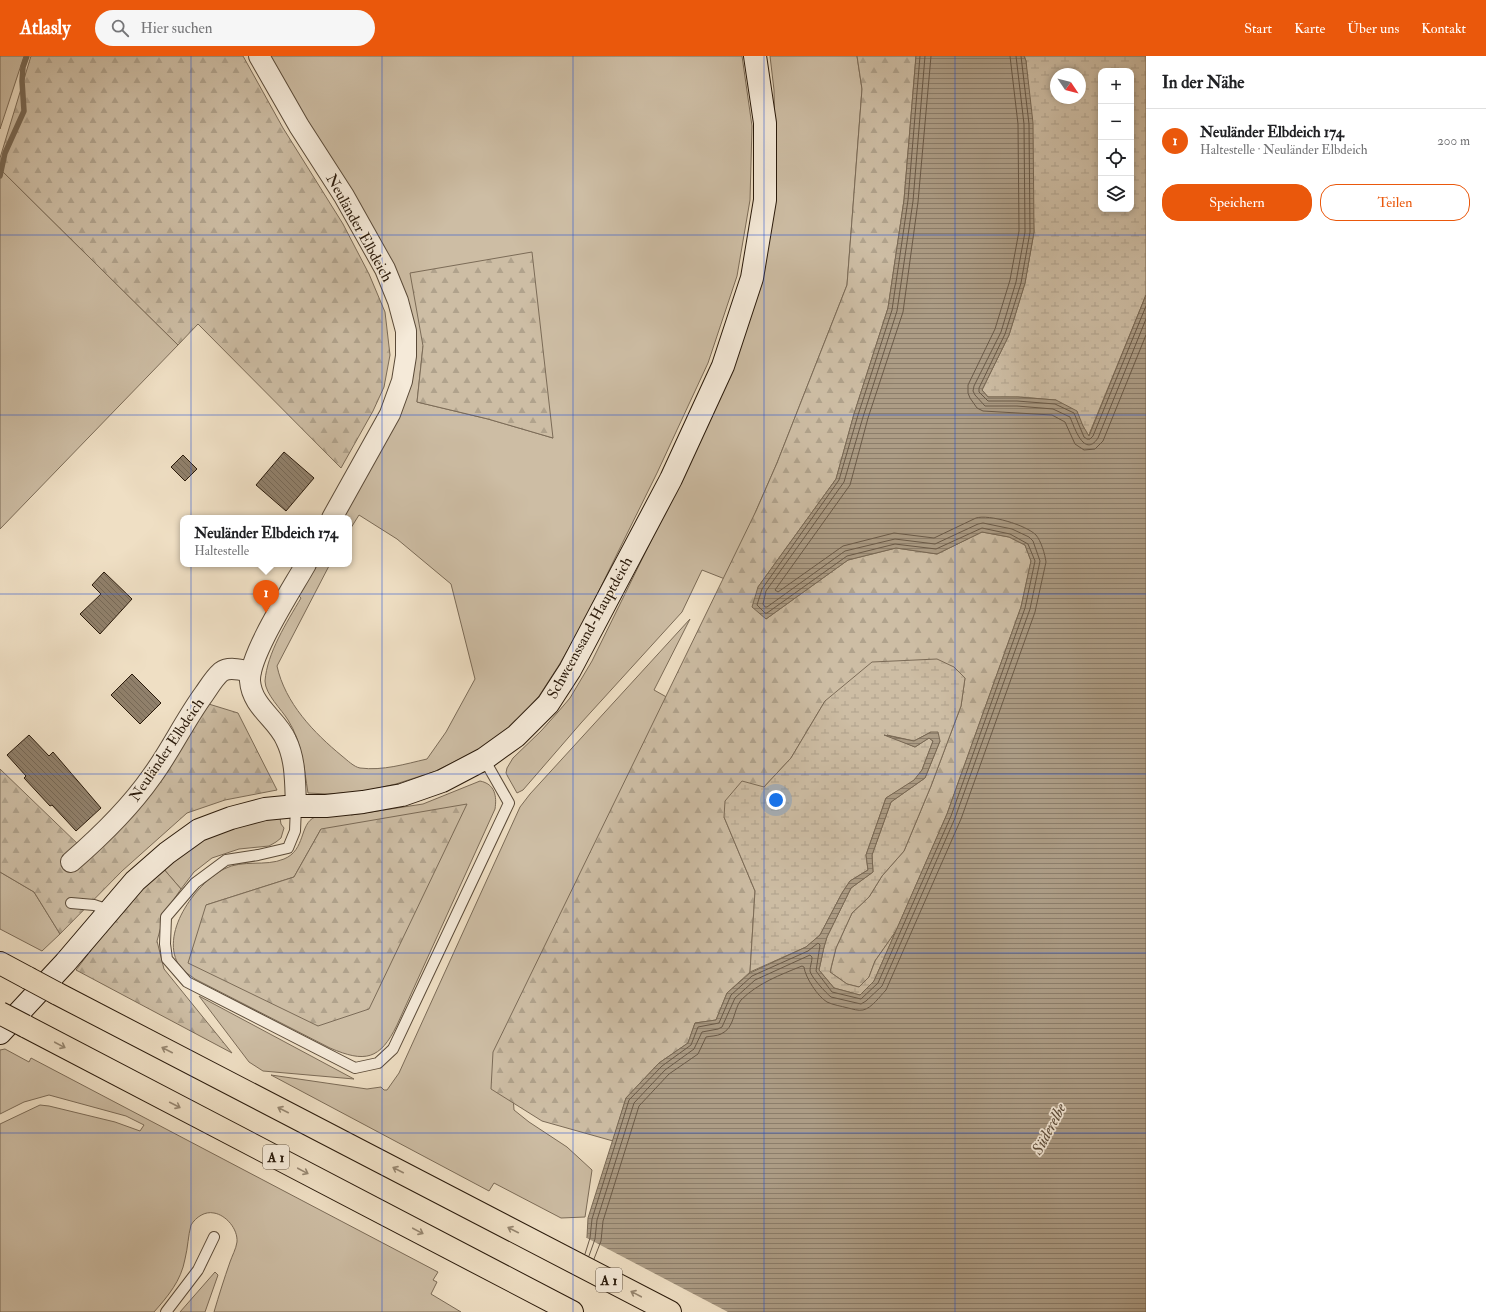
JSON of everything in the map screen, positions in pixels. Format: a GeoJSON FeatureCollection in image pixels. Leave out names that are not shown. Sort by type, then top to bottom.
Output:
{"type":"FeatureCollection","features":[{"type":"Feature","properties":{"kind":"highway","name":"A 1"},"geometry":{"type":"LineString","coordinates":[[0,963],[670,1312]]}},
{"type":"Feature","properties":{"kind":"highway","name":"A 1"},"geometry":{"type":"LineString","coordinates":[[0,1013],[572,1312]]}},
{"type":"Feature","properties":{"kind":"street","name":"Neuländer Elbdeich"},"geometry":{"type":"LineString","coordinates":[[259,56],[299,126],[344,196],[385,269],[398,301],[406,331],[406,356],[402,381],[390,414],[334,515]]}},
{"type":"Feature","properties":{"kind":"street","name":"Schweenssand-Hauptdeich"},"geometry":{"type":"LineString","coordinates":[[0,1033],[65,963],[135,881],[167,853],[199,830],[231,818],[266,809],[296,806],[326,806],[363,802],[402,795],[442,781],[484,759],[516,736],[548,704],[570,670],[671,479],[723,366],[752,278],[766,200],[765,123],[755,56]]}},
{"type":"Feature","properties":{"kind":"street"},"geometry":{"type":"LineString","coordinates":[[296,806],[294,773],[286,738],[258,704],[252,692],[251,672],[254,660],[267,632],[304,567]]}},
{"type":"Feature","properties":{"kind":"street","name":"Neuländer Elbdeich"},"geometry":{"type":"LineString","coordinates":[[71,862],[105,832],[129,807],[153,776],[199,701],[216,677],[223,671],[232,669],[251,672]]}},
{"type":"Feature","properties":{"kind":"lane"},"geometry":{"type":"LineString","coordinates":[[296,806],[295,831],[288,848],[226,860],[195,883],[166,917],[165,944],[167,958],[187,982],[355,1068],[378,1063],[393,1049],[509,803],[484,759]]}},
{"type":"Feature","properties":{"kind":"lane"},"geometry":{"type":"LineString","coordinates":[[72,903],[94,905],[109,910]]}},
{"type":"Feature","properties":{"kind":"lane"},"geometry":{"type":"LineString","coordinates":[[166,1312],[198,1270],[214,1237]]}},
{"type":"Feature","properties":{"kind":"green space"},"geometry":{"type":"Polygon","coordinates":[[[0,56],[24,56],[0,129],[0,56]]]}},
{"type":"Feature","properties":{"kind":"green space"},"geometry":{"type":"Polygon","coordinates":[[[31,56],[243,56],[283,128],[343,224],[369,274],[385,312],[390,355],[384,387],[373,411],[341,468],[198,324],[178,345],[0,169],[0,158],[31,56]]]}},
{"type":"Feature","properties":{"kind":"green space"},"geometry":{"type":"Polygon","coordinates":[[[270,56],[742,56],[752,126],[750,200],[737,276],[708,363],[657,473],[582,625],[559,665],[539,696],[510,728],[478,750],[436,771],[396,784],[360,792],[328,794],[308,793],[302,755],[293,728],[274,702],[265,681],[274,649],[284,627],[301,598],[297,594],[312,567],[328,567],[277,666],[281,680],[287,692],[302,716],[331,747],[353,765],[360,768],[377,769],[427,759],[446,732],[475,679],[451,584],[397,539],[359,515],[352,526],[352,515],[342,515],[392,428],[410,318],[270,56]],[[423,346],[417,402],[488,419],[553,438],[423,346]]]}},
{"type":"Feature","properties":{"kind":"green space"},"geometry":{"type":"Polygon","coordinates":[[[770,56],[857,56],[862,89],[847,285],[777,463],[756,511],[730,581],[702,570],[682,612],[581,723],[523,790],[517,793],[506,773],[507,768],[513,758],[541,731],[570,698],[592,661],[720,398],[775,140],[774,90],[770,56]]]}},
{"type":"Feature","properties":{"kind":"green space"},"geometry":{"type":"Polygon","coordinates":[[[857,56],[916,56],[904,200],[888,308],[854,414],[836,479],[758,587],[766,619],[848,560],[896,548],[937,554],[982,532],[1009,537],[1025,545],[1031,561],[1021,607],[947,814],[896,931],[875,961],[869,977],[859,987],[847,984],[830,972],[836,948],[852,913],[869,897],[882,876],[904,851],[931,786],[961,706],[965,678],[825,701],[791,758],[764,787],[724,817],[755,891],[750,972],[727,993],[716,1020],[695,1023],[688,1043],[659,1063],[626,1098],[613,1141],[542,1121],[491,1089],[493,1052],[756,511],[777,463],[847,285],[862,89],[857,56]]]}},
{"type":"Feature","properties":{"kind":"green space"},"geometry":{"type":"Polygon","coordinates":[[[1024,56],[1146,56],[1146,295],[1088,437],[1083,426],[1056,400],[1018,397],[988,397],[982,390],[1009,335],[1025,283],[1034,232],[1026,61],[1024,56]]]}},
{"type":"Feature","properties":{"kind":"green space"},"geometry":{"type":"Polygon","coordinates":[[[0,169],[178,345],[0,529],[0,169]]]}},
{"type":"Feature","properties":{"kind":"green space"},"geometry":{"type":"Polygon","coordinates":[[[532,252],[553,438],[488,419],[417,402],[423,346],[410,273],[532,252]]]}},
{"type":"Feature","properties":{"kind":"green space"},"geometry":{"type":"Polygon","coordinates":[[[690,619],[654,690],[679,704],[510,1054],[514,1110],[529,1122],[567,1147],[592,1170],[585,1217],[561,1218],[494,1183],[489,1191],[271,1075],[367,1089],[381,1087],[384,1090],[387,1090],[399,1073],[520,807],[530,794],[690,619]]]}},
{"type":"Feature","properties":{"kind":"green space"},"geometry":{"type":"Polygon","coordinates":[[[937,659],[954,667],[965,678],[961,706],[931,786],[904,851],[882,876],[869,897],[852,913],[836,948],[830,972],[847,984],[859,987],[869,977],[875,961],[896,931],[874,981],[860,995],[834,988],[819,970],[824,947],[827,937],[851,888],[873,872],[872,855],[891,802],[925,778],[940,741],[931,732],[914,741],[887,735],[915,747],[929,738],[933,741],[922,770],[914,781],[886,798],[866,855],[868,870],[850,881],[820,935],[806,947],[750,972],[755,891],[724,817],[725,801],[742,781],[764,787],[791,758],[825,701],[872,662],[937,659]]]}},
{"type":"Feature","properties":{"kind":"green space"},"geometry":{"type":"Polygon","coordinates":[[[199,701],[238,713],[277,790],[225,800],[187,813],[122,871],[60,934],[34,892],[0,872],[0,769],[82,848],[153,776],[199,701]]]}},
{"type":"Feature","properties":{"kind":"green space"},"geometry":{"type":"Polygon","coordinates":[[[480,781],[492,788],[496,800],[495,809],[397,1025],[391,1037],[378,1052],[362,1057],[342,1053],[330,1048],[195,979],[180,967],[174,954],[174,940],[177,926],[183,912],[192,898],[213,876],[231,866],[239,864],[269,863],[284,859],[291,855],[299,844],[306,825],[315,817],[326,814],[348,812],[351,815],[423,804],[480,781]],[[321,829],[294,877],[206,905],[318,1026],[321,829]]]}},
{"type":"Feature","properties":{"kind":"green space"},"geometry":{"type":"Polygon","coordinates":[[[467,804],[369,1009],[318,1026],[188,963],[206,905],[294,877],[321,829],[467,804]]]}},
{"type":"Feature","properties":{"kind":"green space"},"geometry":{"type":"Polygon","coordinates":[[[280,818],[281,824],[284,828],[281,838],[276,842],[269,846],[239,849],[212,858],[194,872],[181,889],[162,867],[209,836],[266,819],[280,818]]]}},
{"type":"Feature","properties":{"kind":"green space"},"geometry":{"type":"Polygon","coordinates":[[[162,867],[181,889],[165,912],[157,941],[164,969],[232,1053],[76,970],[117,916],[162,867]]]}},
{"type":"Feature","properties":{"kind":"green space"},"geometry":{"type":"Polygon","coordinates":[[[0,872],[34,892],[60,934],[42,951],[0,929],[0,872]]]}},
{"type":"Feature","properties":{"kind":"green space"},"geometry":{"type":"Polygon","coordinates":[[[199,996],[354,1079],[263,1071],[249,1062],[199,996]]]}},
{"type":"Feature","properties":{"kind":"green space"},"geometry":{"type":"Polygon","coordinates":[[[5,1049],[29,1062],[31,1058],[438,1272],[433,1280],[437,1282],[431,1294],[461,1312],[214,1312],[236,1247],[237,1237],[236,1232],[227,1220],[218,1214],[207,1213],[195,1219],[191,1225],[183,1267],[169,1294],[154,1312],[0,1312],[0,1124],[40,1105],[115,1122],[140,1131],[144,1125],[126,1116],[49,1095],[24,1102],[0,1114],[0,1050],[5,1049]]]}},
{"type":"Feature","properties":{"kind":"green space"},"geometry":{"type":"Polygon","coordinates":[[[215,1272],[218,1275],[205,1312],[180,1312],[215,1272]]]}},
{"type":"Feature","properties":{"kind":"water","name":"Süderelbe"},"geometry":{"type":"Polygon","coordinates":[[[916,56],[1024,56],[1026,61],[1033,123],[1034,232],[1025,283],[1009,335],[982,390],[988,397],[1018,397],[1056,400],[1077,411],[1089,436],[1146,295],[1146,1312],[551,1312],[565,1295],[587,1237],[588,1218],[626,1098],[659,1063],[688,1043],[695,1023],[716,1020],[727,993],[750,973],[806,947],[820,935],[850,881],[868,870],[866,855],[886,798],[914,780],[922,770],[933,741],[929,738],[915,747],[884,735],[914,741],[931,732],[938,732],[940,741],[925,778],[891,802],[872,855],[873,872],[851,888],[827,937],[824,947],[819,970],[834,988],[860,995],[874,981],[947,814],[1021,607],[1031,561],[1025,545],[1009,537],[982,532],[937,554],[896,548],[848,560],[766,619],[752,607],[758,587],[836,479],[854,414],[888,308],[904,200],[916,56]]]}},
{"type":"Feature","properties":{"kind":"pier"},"geometry":{"type":"Polygon","coordinates":[[[585,1237],[728,1312],[549,1312],[564,1294],[585,1237]]]}},
{"type":"Feature","properties":{"kind":"building"},"geometry":{"type":"Polygon","coordinates":[[[284,452],[314,478],[286,511],[256,485],[284,452]]]}},
{"type":"Feature","properties":{"kind":"building"},"geometry":{"type":"Polygon","coordinates":[[[183,455],[197,469],[185,481],[171,467],[183,455]]]}},
{"type":"Feature","properties":{"kind":"building"},"geometry":{"type":"Polygon","coordinates":[[[104,572],[132,599],[100,634],[80,614],[101,594],[92,585],[104,572]]]}},
{"type":"Feature","properties":{"kind":"building"},"geometry":{"type":"Polygon","coordinates":[[[132,674],[161,703],[140,724],[111,695],[132,674]]]}},
{"type":"Feature","properties":{"kind":"building"},"geometry":{"type":"Polygon","coordinates":[[[29,735],[49,756],[53,752],[101,808],[76,831],[24,778],[26,776],[7,755],[29,735]]]}},
{"type":"Feature","properties":{"kind":"waterway"},"geometry":{"type":"LineString","coordinates":[[0,176],[5,153],[24,111],[22,81],[23,67],[27,56]]}},
{"type":"Feature","properties":{"kind":"place","name":"Neuländer Elbdeich 174"},"geometry":{"type":"Point","coordinates":[266,613]}}]}
